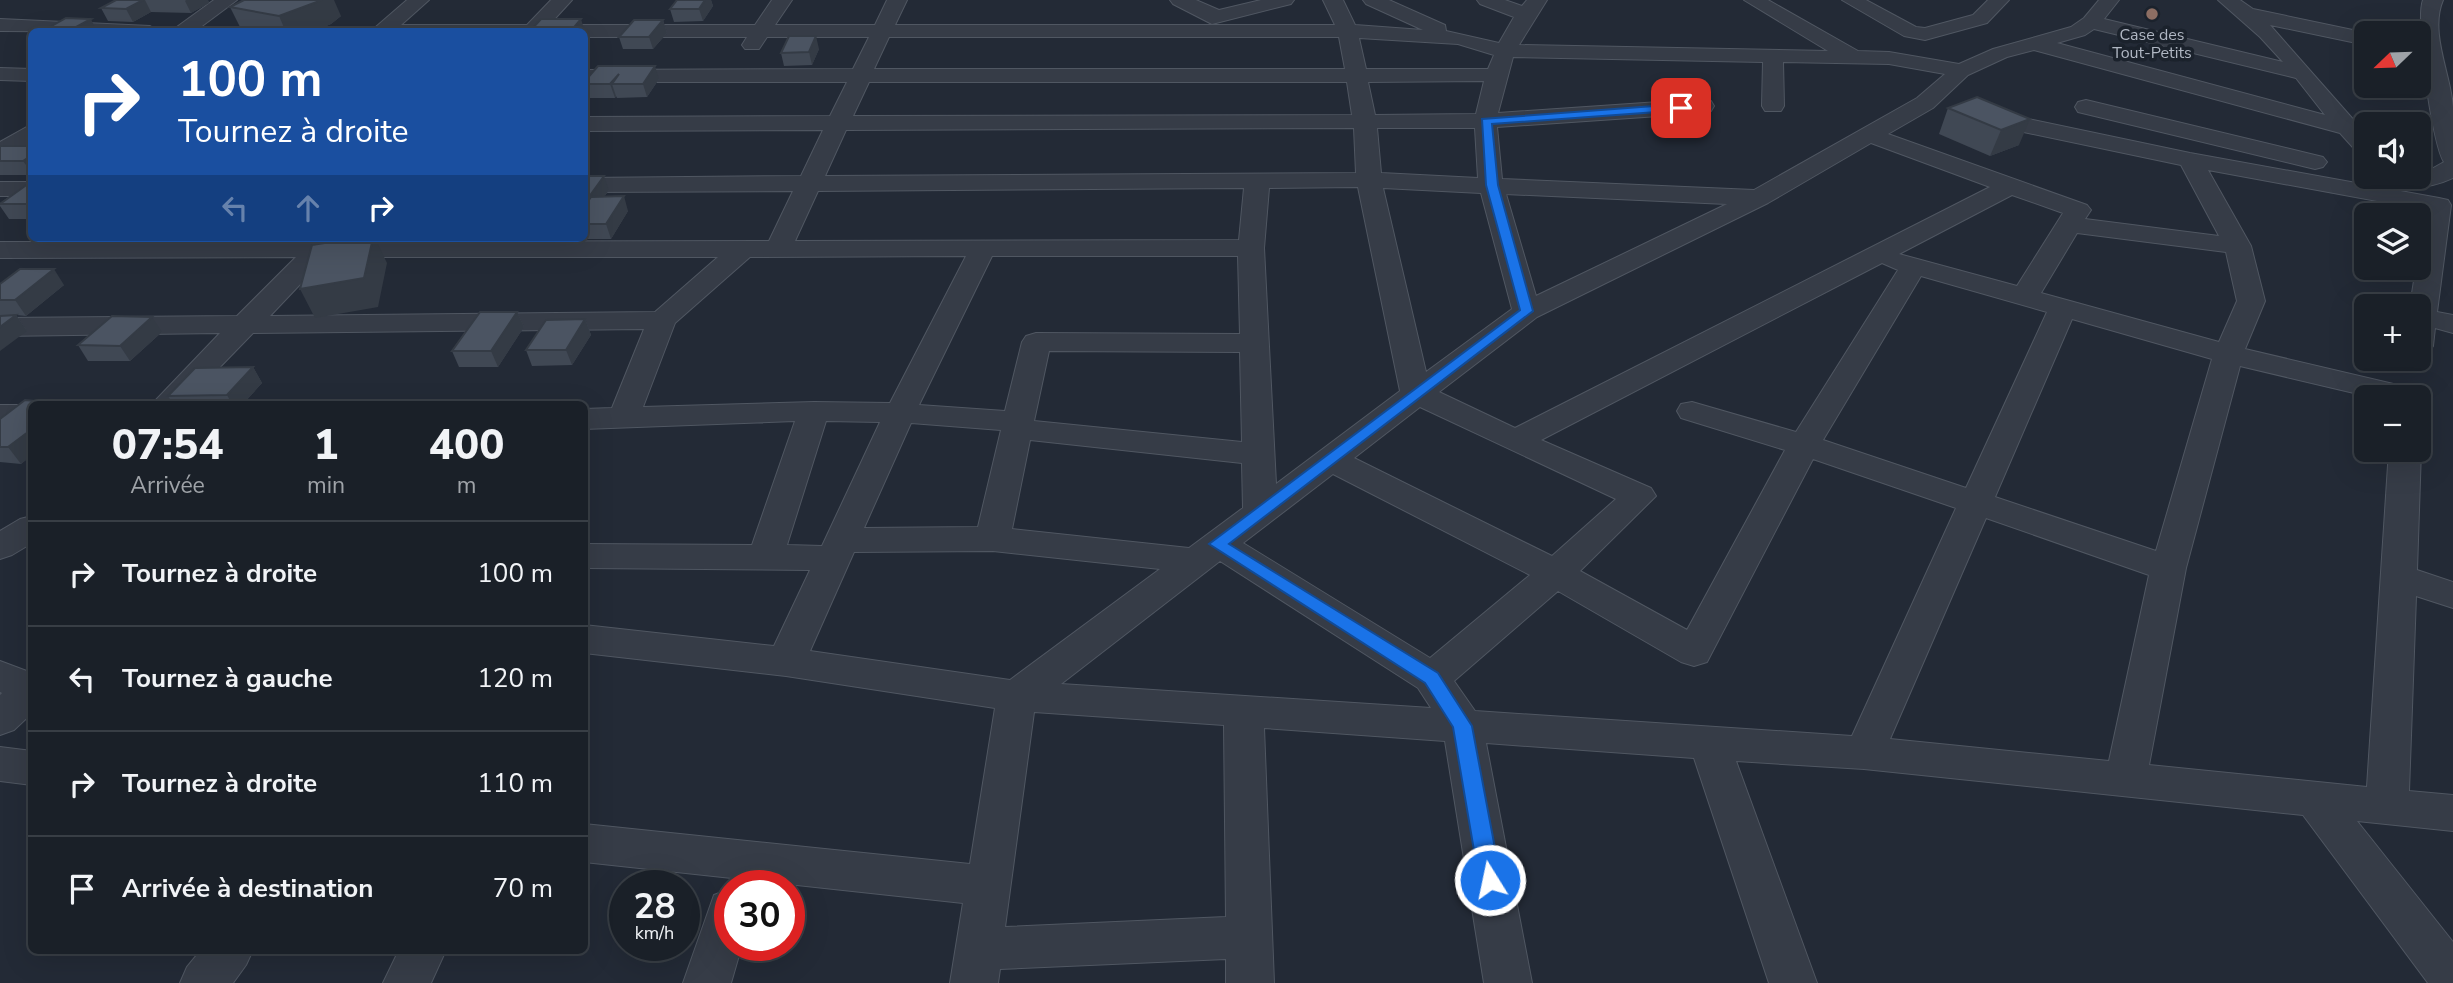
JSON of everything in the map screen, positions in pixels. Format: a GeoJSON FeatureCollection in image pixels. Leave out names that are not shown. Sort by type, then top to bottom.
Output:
{"type":"FeatureCollection","features":[{"type":"Feature","properties":{"kind":"street"},"geometry":{"type":"LineString","coordinates":[[186,28],[227,0]]}},
{"type":"Feature","properties":{"kind":"street"},"geometry":{"type":"LineString","coordinates":[[385,28],[419,0]]}},
{"type":"Feature","properties":{"kind":"street"},"geometry":{"type":"LineString","coordinates":[[535,28],[562,0]]}},
{"type":"Feature","properties":{"kind":"street"},"geometry":{"type":"LineString","coordinates":[[732,76],[782,0]]}},
{"type":"Feature","properties":{"kind":"street"},"geometry":{"type":"LineString","coordinates":[[779,247],[897,0]]}},
{"type":"Feature","properties":{"kind":"street"},"geometry":{"type":"LineString","coordinates":[[1180,0],[1217,17]]}},
{"type":"Feature","properties":{"kind":"street"},"geometry":{"type":"LineString","coordinates":[[1163,31],[1284,0]]}},
{"type":"Feature","properties":{"kind":"street"},"geometry":{"type":"LineString","coordinates":[[1333,0],[1348,31],[1365,122],[1369,180],[1416,393]]}},
{"type":"Feature","properties":{"kind":"street"},"geometry":{"type":"LineString","coordinates":[[1373,0],[1459,38],[1504,51],[1889,58],[1961,71],[2000,53],[2078,31],[2091,22],[2109,0]]}},
{"type":"Feature","properties":{"kind":"street"},"geometry":{"type":"LineString","coordinates":[[1487,0],[1530,7],[1504,51],[1486,121],[1492,185],[1527,311]]}},
{"type":"Feature","properties":{"kind":"street"},"geometry":{"type":"LineString","coordinates":[[1754,0],[1853,57]]}},
{"type":"Feature","properties":{"kind":"street"},"geometry":{"type":"LineString","coordinates":[[1852,0],[1911,32],[1925,34],[1980,19],[1999,0]]}},
{"type":"Feature","properties":{"kind":"street"},"geometry":{"type":"LineString","coordinates":[[2236,6],[2267,0]]}},
{"type":"Feature","properties":{"kind":"street"},"geometry":{"type":"LineString","coordinates":[[2429,21],[2432,3],[2453,8]]}},
{"type":"Feature","properties":{"kind":"street"},"geometry":{"type":"LineString","coordinates":[[2236,6],[2354,36]]}},
{"type":"Feature","properties":{"kind":"street"},"geometry":{"type":"LineString","coordinates":[[2236,6],[2304,74],[2354,135]]}},
{"type":"Feature","properties":{"kind":"street"},"geometry":{"type":"LineString","coordinates":[[2091,22],[2304,74]]}},
{"type":"Feature","properties":{"kind":"street"},"geometry":{"type":"LineString","coordinates":[[0,25],[64,28]]}},
{"type":"Feature","properties":{"kind":"street"},"geometry":{"type":"LineString","coordinates":[[588,31],[1348,31],[1459,38]]}},
{"type":"Feature","properties":{"kind":"street"},"geometry":{"type":"LineString","coordinates":[[2036,44],[2347,128]]}},
{"type":"Feature","properties":{"kind":"street"},"geometry":{"type":"LineString","coordinates":[[2431,52],[2453,56]]}},
{"type":"Feature","properties":{"kind":"street"},"geometry":{"type":"LineString","coordinates":[[2151,122],[2218,53]]}},
{"type":"Feature","properties":{"kind":"street"},"geometry":{"type":"LineString","coordinates":[[1773,56],[1773,106]]}},
{"type":"Feature","properties":{"kind":"street"},"geometry":{"type":"LineString","coordinates":[[2069,136],[2112,65]]}},
{"type":"Feature","properties":{"kind":"street"},"geometry":{"type":"LineString","coordinates":[[2431,65],[2447,103],[2452,154],[2442,177],[2431,177]]}},
{"type":"Feature","properties":{"kind":"street"},"geometry":{"type":"LineString","coordinates":[[1947,108],[1961,71]]}},
{"type":"Feature","properties":{"kind":"street"},"geometry":{"type":"LineString","coordinates":[[0,74],[28,75]]}},
{"type":"Feature","properties":{"kind":"street"},"geometry":{"type":"LineString","coordinates":[[588,76],[1497,75]]}},
{"type":"Feature","properties":{"kind":"street"},"geometry":{"type":"LineString","coordinates":[[588,124],[1486,121],[1703,106]]}},
{"type":"Feature","properties":{"kind":"street"},"geometry":{"type":"LineString","coordinates":[[2086,107],[2151,122],[2286,166],[2446,209]]}},
{"type":"Feature","properties":{"kind":"street"},"geometry":{"type":"LineString","coordinates":[[1249,937],[977,966],[1017,696],[1527,311],[1759,198],[1870,135],[1947,108],[2190,160],[2354,173]]}},
{"type":"Feature","properties":{"kind":"street"},"geometry":{"type":"LineString","coordinates":[[0,131],[28,132]]}},
{"type":"Feature","properties":{"kind":"street"},"geometry":{"type":"LineString","coordinates":[[0,152],[28,134]]}},
{"type":"Feature","properties":{"kind":"street"},"geometry":{"type":"LineString","coordinates":[[1870,135],[2078,210],[2024,298]]}},
{"type":"Feature","properties":{"kind":"street"},"geometry":{"type":"LineString","coordinates":[[2126,778],[2168,568],[2202,455],[2228,354],[2251,301],[2238,246],[2190,160]]}},
{"type":"Feature","properties":{"kind":"street"},"geometry":{"type":"LineString","coordinates":[[2286,166],[2295,204]]}},
{"type":"Feature","properties":{"kind":"street"},"geometry":{"type":"LineString","coordinates":[[588,185],[1369,180],[1759,198]]}},
{"type":"Feature","properties":{"kind":"street"},"geometry":{"type":"LineString","coordinates":[[1257,181],[1251,248],[1252,343],[1260,512]]}},
{"type":"Feature","properties":{"kind":"street"},"geometry":{"type":"LineString","coordinates":[[1515,441],[2010,186]]}},
{"type":"Feature","properties":{"kind":"street"},"geometry":{"type":"LineString","coordinates":[[0,189],[28,189]]}},
{"type":"Feature","properties":{"kind":"street"},"geometry":{"type":"LineString","coordinates":[[2409,189],[2446,209]]}},
{"type":"Feature","properties":{"kind":"street"},"geometry":{"type":"LineString","coordinates":[[2429,294],[2446,209]]}},
{"type":"Feature","properties":{"kind":"street"},"geometry":{"type":"LineString","coordinates":[[2068,224],[2238,246]]}},
{"type":"Feature","properties":{"kind":"street"},"geometry":{"type":"LineString","coordinates":[[0,250],[324,243],[982,250],[1251,248]]}},
{"type":"Feature","properties":{"kind":"street"},"geometry":{"type":"LineString","coordinates":[[170,401],[324,243]]}},
{"type":"Feature","properties":{"kind":"street"},"geometry":{"type":"LineString","coordinates":[[624,417],[662,320],[745,247]]}},
{"type":"Feature","properties":{"kind":"street"},"geometry":{"type":"LineString","coordinates":[[786,662],[900,412],[982,250]]}},
{"type":"Feature","properties":{"kind":"street"},"geometry":{"type":"LineString","coordinates":[[1876,255],[2228,354],[2358,385]]}},
{"type":"Feature","properties":{"kind":"street"},"geometry":{"type":"LineString","coordinates":[[1329,459],[1556,573],[1694,652],[1804,445],[1913,267]]}},
{"type":"Feature","properties":{"kind":"street"},"geometry":{"type":"LineString","coordinates":[[1864,753],[2062,309]]}},
{"type":"Feature","properties":{"kind":"street"},"geometry":{"type":"LineString","coordinates":[[2431,319],[2453,324]]}},
{"type":"Feature","properties":{"kind":"street"},"geometry":{"type":"LineString","coordinates":[[0,327],[662,320]]}},
{"type":"Feature","properties":{"kind":"street"},"geometry":{"type":"LineString","coordinates":[[993,539],[1037,342],[1252,343]]}},
{"type":"Feature","properties":{"kind":"street"},"geometry":{"type":"LineString","coordinates":[[1416,393],[1639,496],[1556,573],[1432,678]]}},
{"type":"Feature","properties":{"kind":"street"},"geometry":{"type":"LineString","coordinates":[[588,419],[814,411],[900,412],[1258,454]]}},
{"type":"Feature","properties":{"kind":"street"},"geometry":{"type":"LineString","coordinates":[[765,558],[814,411]]}},
{"type":"Feature","properties":{"kind":"street"},"geometry":{"type":"LineString","coordinates":[[1692,411],[1804,445],[2168,568]]}},
{"type":"Feature","properties":{"kind":"street"},"geometry":{"type":"LineString","coordinates":[[0,414],[28,414]]}},
{"type":"Feature","properties":{"kind":"street"},"geometry":{"type":"LineString","coordinates":[[2387,806],[2405,462]]}},
{"type":"Feature","properties":{"kind":"street"},"geometry":{"type":"LineString","coordinates":[[588,556],[765,558],[837,549],[993,539],[1207,553],[1432,678],[1463,726],[1508,983]]}},
{"type":"Feature","properties":{"kind":"street"},"geometry":{"type":"LineString","coordinates":[[2400,578],[2453,595]]}},
{"type":"Feature","properties":{"kind":"street"},"geometry":{"type":"LineString","coordinates":[[588,639],[786,662],[1017,696],[1864,753],[2453,813]]}},
{"type":"Feature","properties":{"kind":"street"},"geometry":{"type":"LineString","coordinates":[[0,676],[28,687]]}},
{"type":"Feature","properties":{"kind":"street"},"geometry":{"type":"LineString","coordinates":[[0,719],[28,693]]}},
{"type":"Feature","properties":{"kind":"street"},"geometry":{"type":"LineString","coordinates":[[1244,712],[1250,983]]}},
{"type":"Feature","properties":{"kind":"street"},"geometry":{"type":"LineString","coordinates":[[1709,741],[1793,983]]}},
{"type":"Feature","properties":{"kind":"street"},"geometry":{"type":"LineString","coordinates":[[0,764],[28,768]]}},
{"type":"Feature","properties":{"kind":"street"},"geometry":{"type":"LineString","coordinates":[[2314,798],[2453,979]]}},
{"type":"Feature","properties":{"kind":"street"},"geometry":{"type":"LineString","coordinates":[[588,844],[725,870]]}},
{"type":"Feature","properties":{"kind":"street"},"geometry":{"type":"LineString","coordinates":[[805,876],[989,886]]}},
{"type":"Feature","properties":{"kind":"street"},"geometry":{"type":"LineString","coordinates":[[204,983],[227,954]]}},
{"type":"Feature","properties":{"kind":"street"},"geometry":{"type":"LineString","coordinates":[[407,983],[421,954]]}},
{"type":"Feature","properties":{"kind":"street"},"geometry":{"type":"LineString","coordinates":[[707,983],[714,960]]}},
{"type":"Feature","properties":{"kind":"building"},"geometry":{"type":"Polygon","coordinates":[[[116,0],[143,0],[126,9],[101,8],[116,0]]]}},
{"type":"Feature","properties":{"kind":"building"},"geometry":{"type":"Polygon","coordinates":[[[244,0],[322,0],[279,16],[230,7],[244,0]]]}},
{"type":"Feature","properties":{"kind":"building"},"geometry":{"type":"Polygon","coordinates":[[[677,0],[705,0],[699,9],[670,9],[677,0]]]}},
{"type":"Feature","properties":{"kind":"building"},"geometry":{"type":"Polygon","coordinates":[[[66,18],[91,19],[74,28],[48,28],[66,18]]]}},
{"type":"Feature","properties":{"kind":"building"},"geometry":{"type":"Polygon","coordinates":[[[541,19],[581,19],[574,28],[533,28],[541,19]]]}},
{"type":"Feature","properties":{"kind":"building"},"geometry":{"type":"Polygon","coordinates":[[[634,20],[663,20],[649,37],[619,37],[634,20]]]}},
{"type":"Feature","properties":{"kind":"building"},"geometry":{"type":"Polygon","coordinates":[[[789,36],[816,36],[809,52],[781,53],[789,36]]]}},
{"type":"Feature","properties":{"kind":"building"},"geometry":{"type":"Polygon","coordinates":[[[598,66],[655,66],[643,84],[612,84],[619,74],[610,84],[588,84],[588,77],[598,66]]]}},
{"type":"Feature","properties":{"kind":"building"},"geometry":{"type":"Polygon","coordinates":[[[1977,97],[2030,119],[2001,130],[1948,108],[1977,97]]]}},
{"type":"Feature","properties":{"kind":"building"},"geometry":{"type":"Polygon","coordinates":[[[0,146],[28,146],[28,158],[23,161],[0,161],[0,146]]]}},
{"type":"Feature","properties":{"kind":"building"},"geometry":{"type":"Polygon","coordinates":[[[588,176],[604,176],[588,198],[588,176]]]}},
{"type":"Feature","properties":{"kind":"building"},"geometry":{"type":"Polygon","coordinates":[[[28,184],[28,204],[0,204],[28,184]]]}},
{"type":"Feature","properties":{"kind":"building"},"geometry":{"type":"Polygon","coordinates":[[[624,196],[606,224],[588,224],[588,201],[591,197],[624,196]]]}},
{"type":"Feature","properties":{"kind":"building"},"geometry":{"type":"Polygon","coordinates":[[[372,242],[364,278],[300,289],[312,245],[372,242]]]}},
{"type":"Feature","properties":{"kind":"building"},"geometry":{"type":"Polygon","coordinates":[[[20,269],[54,269],[15,300],[0,300],[0,284],[20,269]]]}},
{"type":"Feature","properties":{"kind":"building"},"geometry":{"type":"Polygon","coordinates":[[[480,312],[517,312],[491,351],[452,351],[480,312]]]}},
{"type":"Feature","properties":{"kind":"building"},"geometry":{"type":"Polygon","coordinates":[[[16,315],[0,327],[0,316],[16,315]]]}},
{"type":"Feature","properties":{"kind":"building"},"geometry":{"type":"Polygon","coordinates":[[[112,316],[152,317],[120,346],[78,345],[112,316]]]}},
{"type":"Feature","properties":{"kind":"building"},"geometry":{"type":"Polygon","coordinates":[[[585,319],[566,350],[526,350],[546,320],[585,319]]]}},
{"type":"Feature","properties":{"kind":"building"},"geometry":{"type":"Polygon","coordinates":[[[253,367],[227,395],[168,396],[195,368],[253,367]]]}},
{"type":"Feature","properties":{"kind":"building"},"geometry":{"type":"Polygon","coordinates":[[[25,400],[35,401],[28,401],[28,432],[8,447],[0,447],[0,419],[25,400]]]}},
{"type":"Feature","properties":{"kind":"place","name":"Case des Tout-Petits"},"geometry":{"type":"Point","coordinates":[2152,14]}},
{"type":"Feature","properties":{"kind":"route"},"geometry":{"type":"LineString","coordinates":[[1490,880],[1463,726],[1432,678],[1218,544],[1527,311],[1492,185],[1486,121],[1681,108]]}}]}
